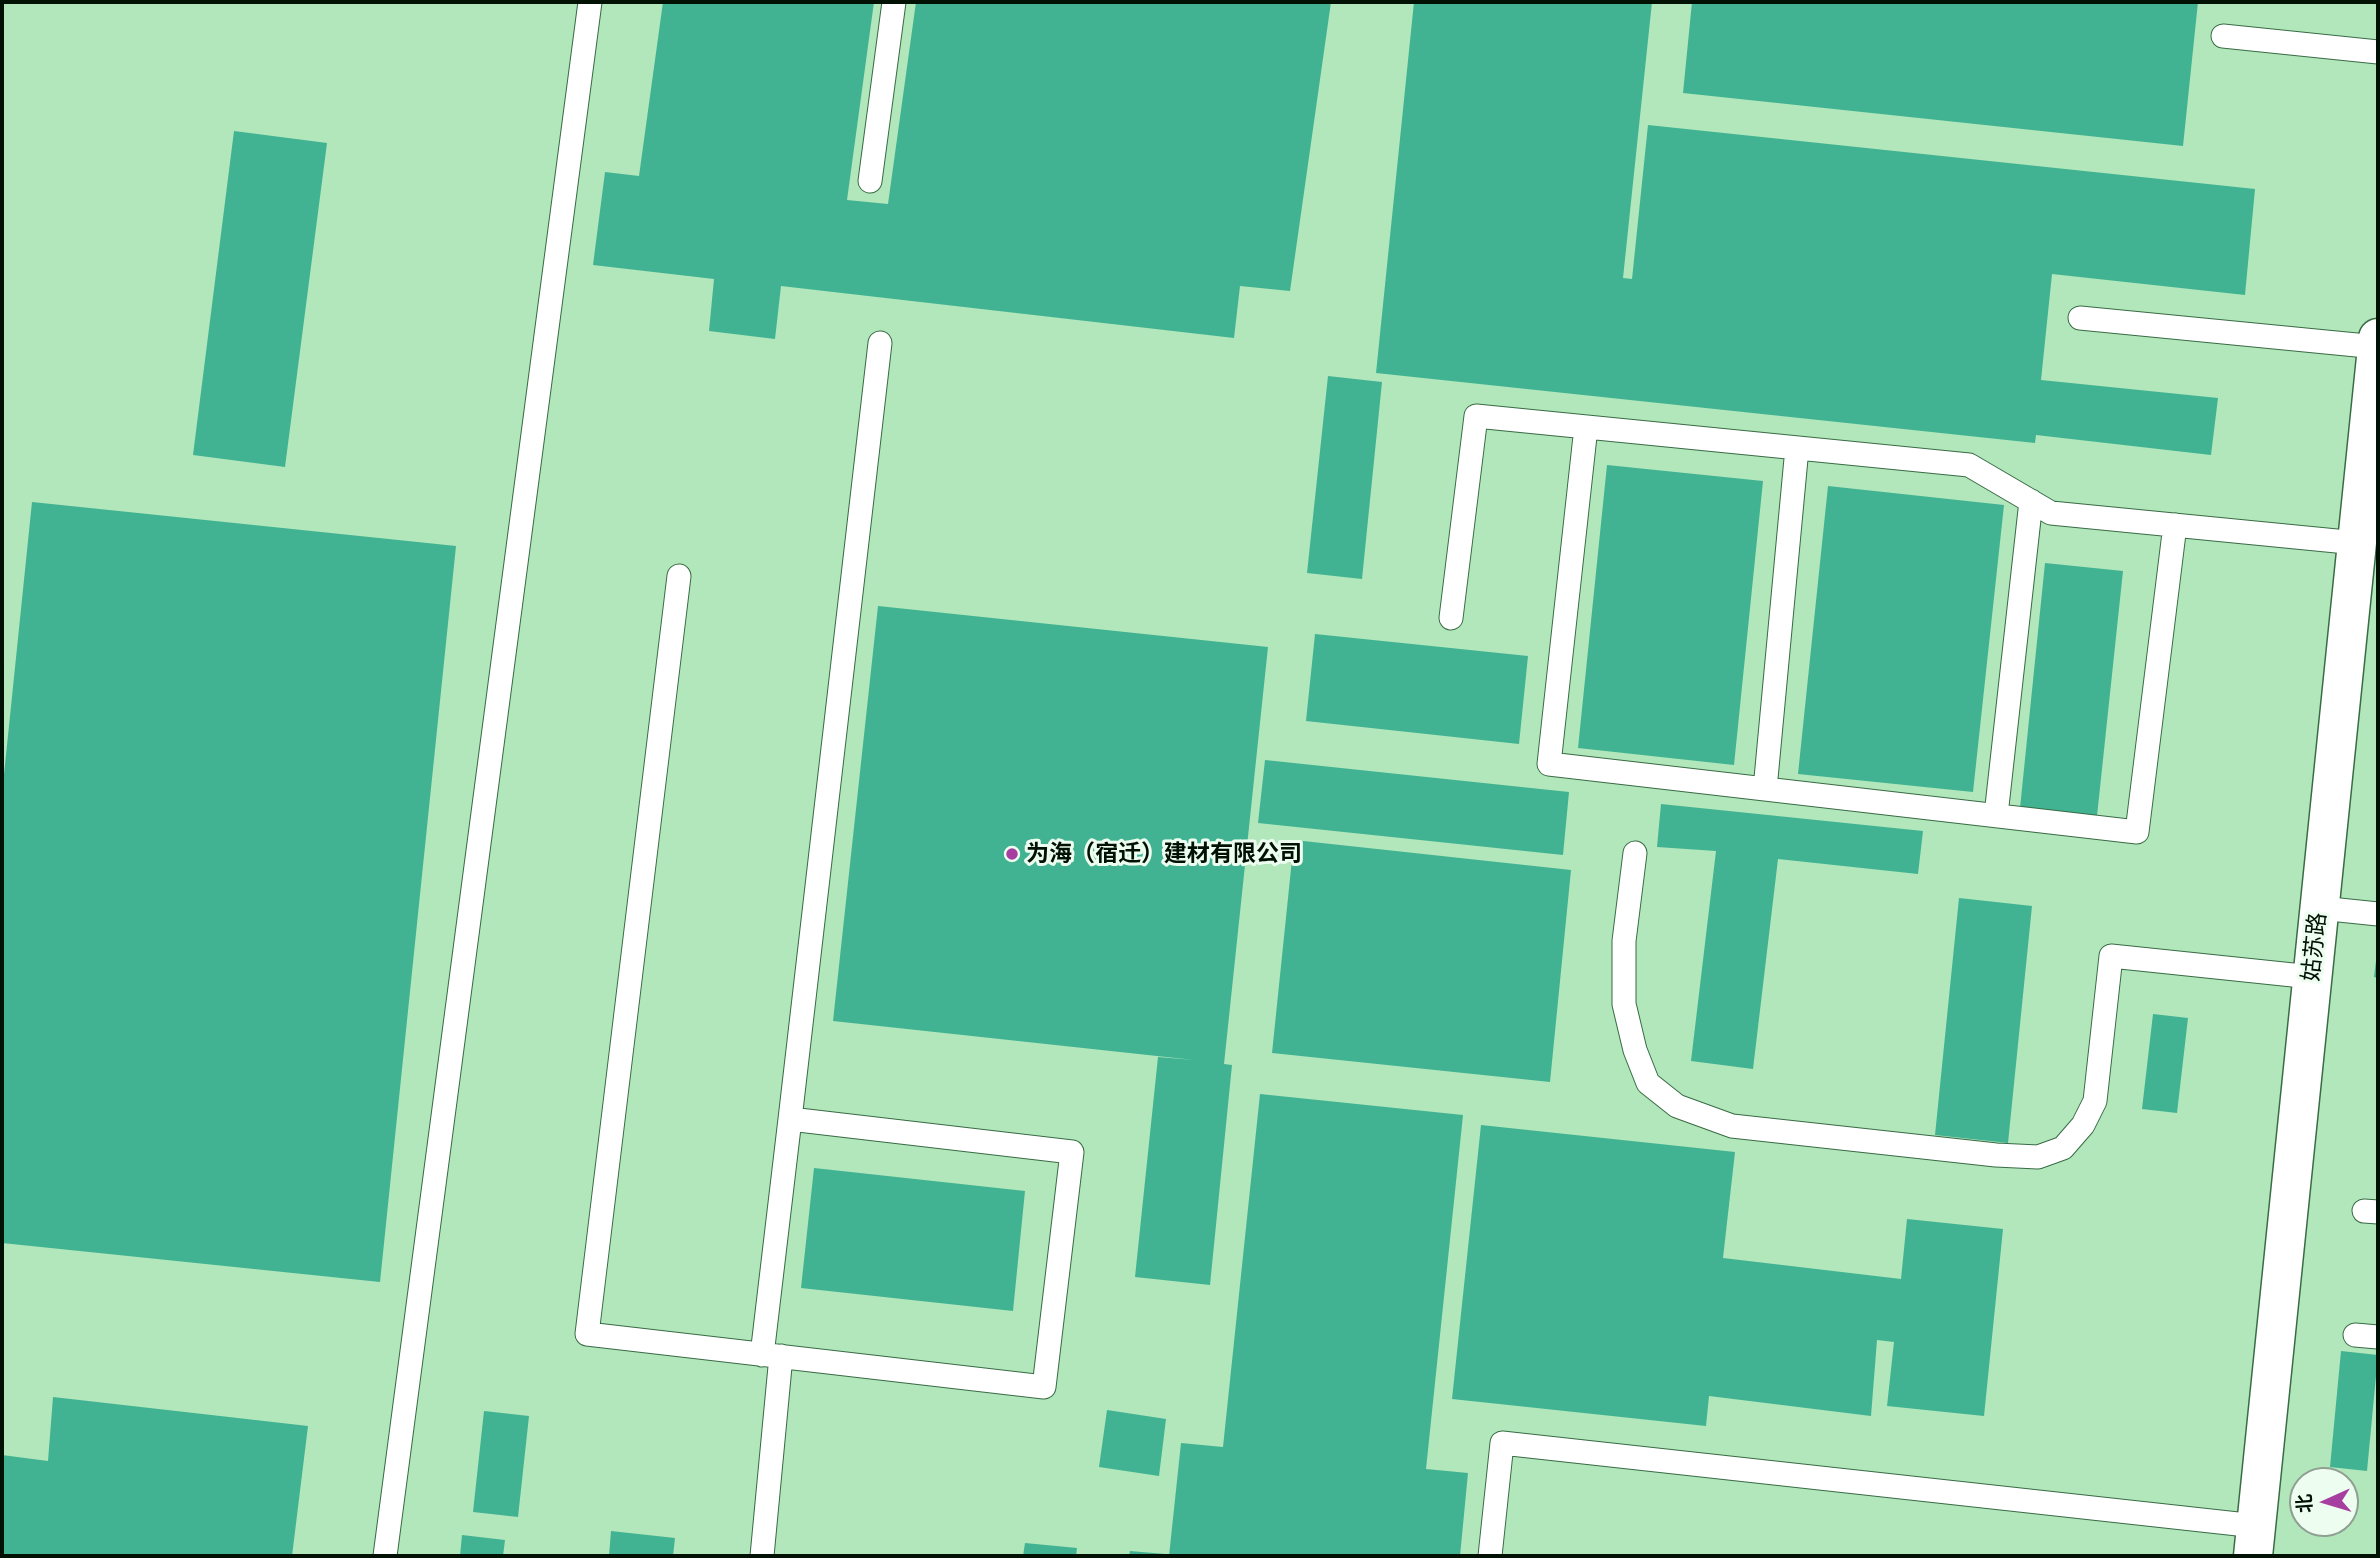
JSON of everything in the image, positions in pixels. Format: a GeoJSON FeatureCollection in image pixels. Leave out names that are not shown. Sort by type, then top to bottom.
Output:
{"type":"FeatureCollection","features":[{"type":"Feature","properties":{"kind":"street","name":"姑苏路"},"geometry":{"type":"LineString","coordinates":[[2254,1541],[2378,338]]}},
{"type":"Feature","properties":{"kind":"lane"},"geometry":{"type":"LineString","coordinates":[[384,1556],[590,2]]}},
{"type":"Feature","properties":{"kind":"lane"},"geometry":{"type":"LineString","coordinates":[[870,181],[894,2]]}},
{"type":"Feature","properties":{"kind":"lane"},"geometry":{"type":"LineString","coordinates":[[2223,36],[2378,52]]}},
{"type":"Feature","properties":{"kind":"lane"},"geometry":{"type":"LineString","coordinates":[[2080,318],[2377,347]]}},
{"type":"Feature","properties":{"kind":"lane"},"geometry":{"type":"LineString","coordinates":[[762,1556],[771,1355],[790,1119],[880,343]]}},
{"type":"Feature","properties":{"kind":"lane"},"geometry":{"type":"LineString","coordinates":[[1451,618],[1476,416],[1969,465],[2051,513],[2357,543]]}},
{"type":"Feature","properties":{"kind":"lane"},"geometry":{"type":"LineString","coordinates":[[1586,427],[1549,764],[2137,832],[2175,525]]}},
{"type":"Feature","properties":{"kind":"lane"},"geometry":{"type":"LineString","coordinates":[[1765,789],[1797,448]]}},
{"type":"Feature","properties":{"kind":"lane"},"geometry":{"type":"LineString","coordinates":[[1996,815],[2031,501]]}},
{"type":"Feature","properties":{"kind":"lane"},"geometry":{"type":"LineString","coordinates":[[679,576],[587,1334],[1044,1387],[1072,1152],[790,1119]]}},
{"type":"Feature","properties":{"kind":"lane"},"geometry":{"type":"LineString","coordinates":[[1635,853],[1624,941],[1623,1004],[1635,1050],[1648,1083],[1677,1105],[1732,1126],[1996,1155],[2038,1157],[2063,1148],[2082,1125],[2095,1101],[2111,956],[2312,977]]}},
{"type":"Feature","properties":{"kind":"lane"},"geometry":{"type":"LineString","coordinates":[[2320,908],[2378,914]]}},
{"type":"Feature","properties":{"kind":"lane"},"geometry":{"type":"LineString","coordinates":[[2355,1335],[2378,1337]]}},
{"type":"Feature","properties":{"kind":"lane"},"geometry":{"type":"LineString","coordinates":[[1490,1556],[1503,1443],[2254,1541]]}},
{"type":"Feature","properties":{"kind":"building"},"geometry":{"type":"Polygon","coordinates":[[[663,2],[874,2],[847,200],[888,204],[916,2],[1331,2],[1290,291],[1240,286],[1234,338],[781,286],[775,339],[709,331],[714,279],[593,265],[605,172],[639,176],[663,2]]]}},
{"type":"Feature","properties":{"kind":"building"},"geometry":{"type":"Polygon","coordinates":[[[1414,2],[1652,2],[1623,278],[1632,279],[1648,125],[2255,189],[2245,295],[2052,274],[2041,380],[2218,398],[2211,455],[2036,435],[2035,443],[1376,373],[1414,2]]]}},
{"type":"Feature","properties":{"kind":"building"},"geometry":{"type":"Polygon","coordinates":[[[1692,2],[2198,2],[2183,146],[1683,93],[1692,2]]]}},
{"type":"Feature","properties":{"kind":"building"},"geometry":{"type":"Polygon","coordinates":[[[234,131],[327,143],[285,467],[193,455],[234,131]]]}},
{"type":"Feature","properties":{"kind":"building"},"geometry":{"type":"Polygon","coordinates":[[[1328,376],[1382,382],[1362,579],[1307,573],[1328,376]]]}},
{"type":"Feature","properties":{"kind":"building"},"geometry":{"type":"Polygon","coordinates":[[[1607,465],[1763,481],[1734,765],[1578,748],[1607,465]]]}},
{"type":"Feature","properties":{"kind":"building"},"geometry":{"type":"Polygon","coordinates":[[[1828,486],[2004,505],[1973,792],[1798,774],[1828,486]]]}},
{"type":"Feature","properties":{"kind":"building"},"geometry":{"type":"Polygon","coordinates":[[[32,502],[456,546],[380,1282],[2,1243],[2,794],[32,502]]]}},
{"type":"Feature","properties":{"kind":"building"},"geometry":{"type":"Polygon","coordinates":[[[2045,563],[2123,571],[2097,816],[2020,808],[2045,563]]]}},
{"type":"Feature","properties":{"kind":"building"},"geometry":{"type":"Polygon","coordinates":[[[878,606],[1268,647],[1224,1064],[1232,1065],[1210,1285],[1135,1277],[1158,1057],[1194,1060],[833,1021],[878,606]]]}},
{"type":"Feature","properties":{"kind":"building"},"geometry":{"type":"Polygon","coordinates":[[[1315,634],[1528,656],[1519,744],[1306,721],[1315,634]]]}},
{"type":"Feature","properties":{"kind":"building"},"geometry":{"type":"Polygon","coordinates":[[[1265,760],[1569,792],[1563,855],[1258,823],[1265,760]]]}},
{"type":"Feature","properties":{"kind":"building"},"geometry":{"type":"Polygon","coordinates":[[[1661,804],[1923,831],[1918,874],[1778,859],[1753,1069],[1691,1061],[1716,851],[1657,847],[1661,804]]]}},
{"type":"Feature","properties":{"kind":"building"},"geometry":{"type":"Polygon","coordinates":[[[1294,840],[1571,870],[1550,1082],[1272,1053],[1294,840]]]}},
{"type":"Feature","properties":{"kind":"building"},"geometry":{"type":"Polygon","coordinates":[[[1959,898],[2032,906],[2008,1143],[1935,1135],[1959,898]]]}},
{"type":"Feature","properties":{"kind":"building"},"geometry":{"type":"Polygon","coordinates":[[[2378,953],[2378,978],[2374,977],[2378,953]]]}},
{"type":"Feature","properties":{"kind":"building"},"geometry":{"type":"Polygon","coordinates":[[[2153,1014],[2188,1018],[2177,1113],[2142,1109],[2153,1014]]]}},
{"type":"Feature","properties":{"kind":"building"},"geometry":{"type":"Polygon","coordinates":[[[1260,1094],[1463,1115],[1426,1469],[1468,1473],[1460,1556],[1169,1556],[1181,1443],[1223,1447],[1260,1094]]]}},
{"type":"Feature","properties":{"kind":"building"},"geometry":{"type":"Polygon","coordinates":[[[1481,1125],[1735,1152],[1723,1258],[1901,1279],[1907,1219],[2003,1229],[1984,1416],[1887,1406],[1894,1342],[1877,1340],[1871,1416],[1709,1396],[1706,1426],[1452,1399],[1481,1125]]]}},
{"type":"Feature","properties":{"kind":"building"},"geometry":{"type":"Polygon","coordinates":[[[814,1168],[1025,1191],[1013,1311],[801,1288],[814,1168]]]}},
{"type":"Feature","properties":{"kind":"building"},"geometry":{"type":"Polygon","coordinates":[[[2341,1351],[2378,1355],[2367,1471],[2359,1470],[2359,1467],[2330,1467],[2341,1351]]]}},
{"type":"Feature","properties":{"kind":"building"},"geometry":{"type":"Polygon","coordinates":[[[53,1397],[308,1426],[292,1556],[2,1556],[2,1455],[48,1461],[53,1397]]]}},
{"type":"Feature","properties":{"kind":"building"},"geometry":{"type":"Polygon","coordinates":[[[1107,1410],[1166,1419],[1159,1476],[1099,1467],[1107,1410]]]}},
{"type":"Feature","properties":{"kind":"building"},"geometry":{"type":"Polygon","coordinates":[[[484,1411],[529,1416],[518,1517],[473,1512],[484,1411]]]}},
{"type":"Feature","properties":{"kind":"building"},"geometry":{"type":"Polygon","coordinates":[[[611,1531],[675,1538],[673,1556],[609,1556],[611,1531]]]}},
{"type":"Feature","properties":{"kind":"building"},"geometry":{"type":"Polygon","coordinates":[[[462,1535],[505,1540],[503,1556],[460,1556],[462,1535]]]}},
{"type":"Feature","properties":{"kind":"building"},"geometry":{"type":"Polygon","coordinates":[[[1025,1543],[1077,1548],[1076,1556],[1023,1556],[1025,1543]]]}},
{"type":"Feature","properties":{"kind":"building"},"geometry":{"type":"Polygon","coordinates":[[[1130,1551],[1165,1554],[1165,1556],[1129,1556],[1130,1551]]]}},
{"type":"Feature","properties":{"kind":"place","name":"为海（宿迁）建材有限公司"},"geometry":{"type":"Point","coordinates":[1012,854]}}]}
